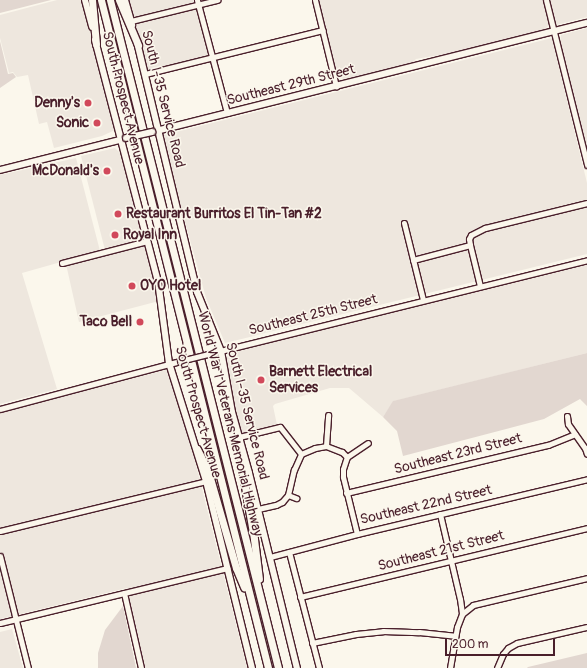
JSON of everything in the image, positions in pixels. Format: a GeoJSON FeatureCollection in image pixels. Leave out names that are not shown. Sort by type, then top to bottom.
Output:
{"type":"FeatureCollection","features":[{"type":"Feature","properties":{"kind":"highway"},"geometry":{"type":"LineString","coordinates":[[92,0],[96,44]]}},
{"type":"Feature","properties":{"kind":"highway","name":"World War I Veterans Memorial Highway"},"geometry":{"type":"LineString","coordinates":[[101,0],[268,668]]}},
{"type":"Feature","properties":{"kind":"highway","name":"World War I Veterans Memorial Highway"},"geometry":{"type":"LineString","coordinates":[[110,0],[278,668]]}},
{"type":"Feature","properties":{"kind":"highway"},"geometry":{"type":"LineString","coordinates":[[119,0],[138,45]]}},
{"type":"Feature","properties":{"kind":"highway"},"geometry":{"type":"LineString","coordinates":[[239,437],[239,451],[254,539],[262,607]]}},
{"type":"Feature","properties":{"kind":"highway"},"geometry":{"type":"LineString","coordinates":[[197,449],[208,471],[236,568],[252,608]]}},
{"type":"Feature","properties":{"kind":"main road","name":"South Prospect Avenue"},"geometry":{"type":"LineString","coordinates":[[85,0],[161,296],[169,364],[206,481],[252,668]]}},
{"type":"Feature","properties":{"kind":"main road","name":"South I-35 Service Road"},"geometry":{"type":"LineString","coordinates":[[125,0],[159,130],[197,292],[221,351],[232,412],[258,509],[297,668]]}},
{"type":"Feature","properties":{"kind":"main road","name":"Southeast 29th Street"},"geometry":{"type":"LineString","coordinates":[[0,170],[587,24]]}},
{"type":"Feature","properties":{"kind":"street"},"geometry":{"type":"LineString","coordinates":[[131,21],[198,2],[217,0]]}},
{"type":"Feature","properties":{"kind":"street"},"geometry":{"type":"LineString","coordinates":[[315,0],[336,86]]}},
{"type":"Feature","properties":{"kind":"street"},"geometry":{"type":"LineString","coordinates":[[546,0],[586,154],[587,165]]}},
{"type":"Feature","properties":{"kind":"street"},"geometry":{"type":"LineString","coordinates":[[198,2],[227,114]]}},
{"type":"Feature","properties":{"kind":"street"},"geometry":{"type":"LineString","coordinates":[[145,74],[322,30]]}},
{"type":"Feature","properties":{"kind":"street"},"geometry":{"type":"LineString","coordinates":[[480,286],[470,245],[469,239],[471,235],[485,228],[587,203]]}},
{"type":"Feature","properties":{"kind":"street"},"geometry":{"type":"LineString","coordinates":[[404,223],[423,300]]}},
{"type":"Feature","properties":{"kind":"street"},"geometry":{"type":"LineString","coordinates":[[62,262],[147,241]]}},
{"type":"Feature","properties":{"kind":"street"},"geometry":{"type":"LineString","coordinates":[[413,260],[470,245]]}},
{"type":"Feature","properties":{"kind":"street","name":"Southeast 25th Street"},"geometry":{"type":"LineString","coordinates":[[0,409],[180,361],[587,260]]}},
{"type":"Feature","properties":{"kind":"street"},"geometry":{"type":"LineString","coordinates":[[326,446],[328,415]]}},
{"type":"Feature","properties":{"kind":"street"},"geometry":{"type":"LineString","coordinates":[[566,416],[568,424],[587,454]]}},
{"type":"Feature","properties":{"kind":"street"},"geometry":{"type":"LineString","coordinates":[[239,437],[280,427],[301,454]]}},
{"type":"Feature","properties":{"kind":"street","name":"Southeast 23rd Street"},"geometry":{"type":"LineString","coordinates":[[346,493],[548,444],[575,434]]}},
{"type":"Feature","properties":{"kind":"street"},"geometry":{"type":"LineString","coordinates":[[357,534],[346,493],[343,469],[347,457],[368,443]]}},
{"type":"Feature","properties":{"kind":"street"},"geometry":{"type":"LineString","coordinates":[[258,509],[276,505],[288,495],[294,470],[301,454],[315,448],[326,446],[342,452],[347,457]]}},
{"type":"Feature","properties":{"kind":"street","name":"Southeast 22nd Street"},"geometry":{"type":"LineString","coordinates":[[270,557],[357,534],[587,479]]}},
{"type":"Feature","properties":{"kind":"street"},"geometry":{"type":"LineString","coordinates":[[0,531],[206,481]]}},
{"type":"Feature","properties":{"kind":"street"},"geometry":{"type":"LineString","coordinates":[[288,495],[296,498]]}},
{"type":"Feature","properties":{"kind":"street"},"geometry":{"type":"LineString","coordinates":[[440,514],[452,560],[462,614],[455,636],[450,668]]}},
{"type":"Feature","properties":{"kind":"street","name":"Southeast 21st Street"},"geometry":{"type":"LineString","coordinates":[[300,597],[587,528]]}},
{"type":"Feature","properties":{"kind":"street"},"geometry":{"type":"LineString","coordinates":[[289,552],[319,668]]}},
{"type":"Feature","properties":{"kind":"street"},"geometry":{"type":"LineString","coordinates":[[0,556],[28,668]]}},
{"type":"Feature","properties":{"kind":"street"},"geometry":{"type":"LineString","coordinates":[[0,623],[227,568]]}},
{"type":"Feature","properties":{"kind":"street"},"geometry":{"type":"LineString","coordinates":[[460,599],[466,605],[473,605],[587,578]]}},
{"type":"Feature","properties":{"kind":"street"},"geometry":{"type":"LineString","coordinates":[[124,593],[141,668]]}},
{"type":"Feature","properties":{"kind":"street"},"geometry":{"type":"LineString","coordinates":[[462,614],[473,605]]}},
{"type":"Feature","properties":{"kind":"street"},"geometry":{"type":"LineString","coordinates":[[498,668],[502,654],[508,648],[517,643],[587,627]]}},
{"type":"Feature","properties":{"kind":"street"},"geometry":{"type":"LineString","coordinates":[[312,644],[356,634],[383,631],[418,632],[455,636]]}},
{"type":"Feature","properties":{"kind":"shaded area"},"geometry":{"type":"Polygon","coordinates":[[[0,0],[51,0],[0,13],[0,0]]]}},
{"type":"Feature","properties":{"kind":"shaded area"},"geometry":{"type":"Polygon","coordinates":[[[57,0],[83,0],[115,130],[102,136],[54,148],[47,122],[39,124],[28,75],[17,77],[13,72],[9,73],[0,38],[0,15],[57,0]]]}},
{"type":"Feature","properties":{"kind":"shaded area"},"geometry":{"type":"Polygon","coordinates":[[[127,0],[195,0],[191,4],[136,17],[132,15],[127,0]]]}},
{"type":"Feature","properties":{"kind":"shaded area"},"geometry":{"type":"Polygon","coordinates":[[[316,0],[544,0],[549,25],[545,29],[468,50],[416,59],[413,62],[351,79],[338,78],[316,0]]]}},
{"type":"Feature","properties":{"kind":"shaded area"},"geometry":{"type":"Polygon","coordinates":[[[550,0],[587,0],[587,17],[556,25],[550,0]]]}},
{"type":"Feature","properties":{"kind":"shaded area"},"geometry":{"type":"Polygon","coordinates":[[[193,8],[197,9],[209,57],[148,70],[146,68],[136,23],[193,8]]]}},
{"type":"Feature","properties":{"kind":"shaded area"},"geometry":{"type":"Polygon","coordinates":[[[587,28],[587,149],[560,44],[561,35],[587,28]]]}},
{"type":"Feature","properties":{"kind":"shaded area"},"geometry":{"type":"Polygon","coordinates":[[[552,38],[587,183],[587,254],[225,343],[206,298],[176,189],[164,135],[552,38]]]}},
{"type":"Feature","properties":{"kind":"shaded area"},"geometry":{"type":"Polygon","coordinates":[[[0,41],[8,74],[13,73],[16,77],[0,88],[0,41]]]}},
{"type":"Feature","properties":{"kind":"shaded area"},"geometry":{"type":"Polygon","coordinates":[[[115,148],[121,154],[144,240],[105,250],[81,156],[115,148]]]}},
{"type":"Feature","properties":{"kind":"shaded area"},"geometry":{"type":"Polygon","coordinates":[[[76,158],[100,251],[22,273],[57,389],[0,404],[0,175],[76,158]]]}},
{"type":"Feature","properties":{"kind":"shaded area"},"geometry":{"type":"Polygon","coordinates":[[[145,245],[159,301],[79,322],[66,264],[145,245]]]}},
{"type":"Feature","properties":{"kind":"shaded area"},"geometry":{"type":"Polygon","coordinates":[[[587,265],[587,353],[394,401],[383,417],[349,388],[330,388],[275,404],[273,406],[277,425],[242,434],[239,428],[225,358],[230,354],[331,326],[372,318],[587,265]]]}},
{"type":"Feature","properties":{"kind":"shaded area"},"geometry":{"type":"Polygon","coordinates":[[[587,353],[587,406],[580,399],[544,419],[403,456],[397,431],[383,417],[393,401],[587,353]]]}},
{"type":"Feature","properties":{"kind":"shaded area"},"geometry":{"type":"Polygon","coordinates":[[[166,370],[181,410],[195,461],[247,668],[145,668],[127,588],[0,619],[0,413],[166,370]]]}},
{"type":"Feature","properties":{"kind":"shaded area"},"geometry":{"type":"Polygon","coordinates":[[[123,606],[136,668],[98,668],[98,653],[105,630],[123,606]]]}},
{"type":"Feature","properties":{"kind":"shaded area"},"geometry":{"type":"Polygon","coordinates":[[[12,629],[23,668],[0,668],[0,632],[12,629]]]}},
{"type":"Feature","properties":{"kind":"shaded area"},"geometry":{"type":"Polygon","coordinates":[[[587,653],[587,668],[527,668],[528,667],[587,653]]]}},
{"type":"Feature","properties":{"kind":"place","name":"Denny's"},"geometry":{"type":"Point","coordinates":[88,103]}},
{"type":"Feature","properties":{"kind":"place","name":"Sonic"},"geometry":{"type":"Point","coordinates":[97,123]}},
{"type":"Feature","properties":{"kind":"place","name":"McDonald's"},"geometry":{"type":"Point","coordinates":[107,171]}},
{"type":"Feature","properties":{"kind":"place","name":"Restaurant Burritos El Tin-Tan #2"},"geometry":{"type":"Point","coordinates":[118,214]}},
{"type":"Feature","properties":{"kind":"place","name":"Royal Inn"},"geometry":{"type":"Point","coordinates":[115,235]}},
{"type":"Feature","properties":{"kind":"place","name":"OYO Hotel"},"geometry":{"type":"Point","coordinates":[132,286]}},
{"type":"Feature","properties":{"kind":"place","name":"Taco Bell"},"geometry":{"type":"Point","coordinates":[140,322]}},
{"type":"Feature","properties":{"kind":"place","name":"Barnett Electrical Services"},"geometry":{"type":"Point","coordinates":[261,380]}}]}
